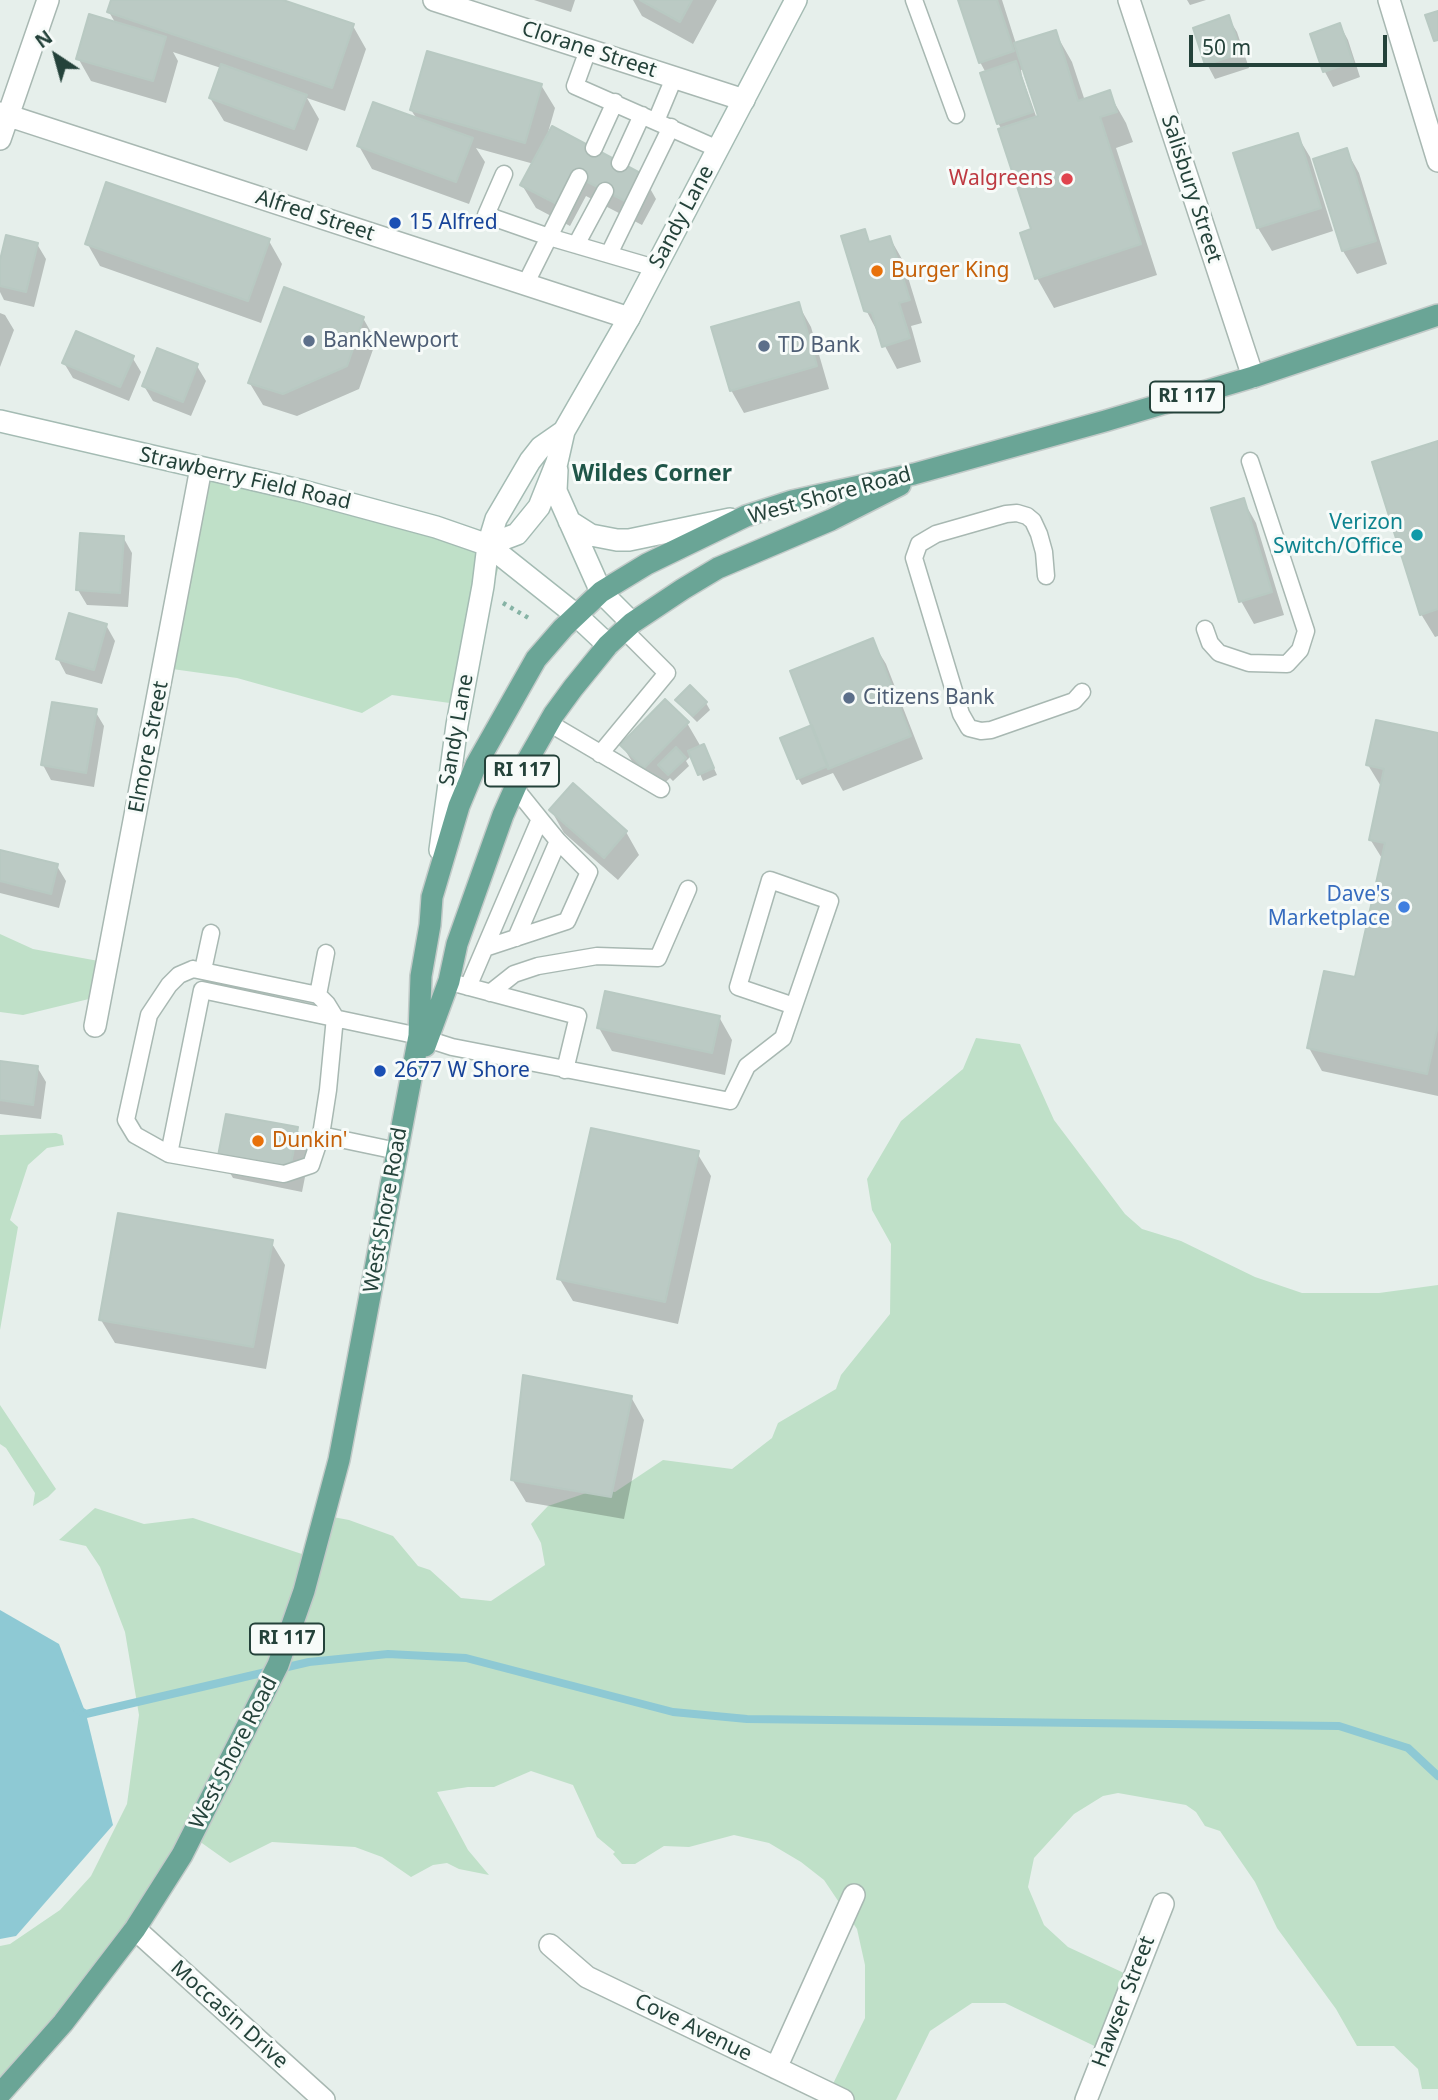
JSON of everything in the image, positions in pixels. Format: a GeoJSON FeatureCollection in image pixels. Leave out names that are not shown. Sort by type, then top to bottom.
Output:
{"type":"FeatureCollection","features":[{"type":"Feature","properties":{"kind":"main road","name":"West Shore Road"},"geometry":{"type":"LineString","coordinates":[[0,2094],[63,2023],[135,1929],[182,1855],[278,1665],[304,1591],[339,1460],[403,1111],[423,1038],[421,976],[432,897],[459,806],[476,765],[536,659],[601,592],[647,564],[746,516],[792,501],[933,469],[1253,377],[1438,315]]}},
{"type":"Feature","properties":{"kind":"main road","name":"West Shore Road"},"geometry":{"type":"LineString","coordinates":[[423,1038],[458,984],[457,944],[503,815],[526,763],[573,688],[608,645],[628,627],[719,568],[831,520],[933,469]]}},
{"type":"Feature","properties":{"kind":"street"},"geometry":{"type":"LineString","coordinates":[[0,139],[4,115],[48,0]]}},
{"type":"Feature","properties":{"kind":"street","name":"Clorane Street"},"geometry":{"type":"LineString","coordinates":[[434,0],[744,100]]}},
{"type":"Feature","properties":{"kind":"street","name":"Sandy Lane"},"geometry":{"type":"LineString","coordinates":[[488,545],[517,534],[538,507],[557,462],[564,431],[629,318],[796,0]]}},
{"type":"Feature","properties":{"kind":"street","name":"Salisbury Street"},"geometry":{"type":"LineString","coordinates":[[1129,0],[1253,377]]}},
{"type":"Feature","properties":{"kind":"street"},"geometry":{"type":"LineString","coordinates":[[1388,0],[1438,161]]}},
{"type":"Feature","properties":{"kind":"street","name":"Alfred Street"},"geometry":{"type":"LineString","coordinates":[[4,115],[629,318]]}},
{"type":"Feature","properties":{"kind":"street","name":"Strawberry Field Road"},"geometry":{"type":"LineString","coordinates":[[0,421],[303,491],[401,516],[488,545]]}},
{"type":"Feature","properties":{"kind":"street","name":"Sandy Lane"},"geometry":{"type":"LineString","coordinates":[[438,874],[448,782],[488,545],[496,519],[530,461],[541,447],[564,431]]}},
{"type":"Feature","properties":{"kind":"street"},"geometry":{"type":"LineString","coordinates":[[557,462],[556,491],[601,592],[628,627]]}},
{"type":"Feature","properties":{"kind":"street","name":"Elmore Street"},"geometry":{"type":"LineString","coordinates":[[95,1026],[201,468]]}},
{"type":"Feature","properties":{"kind":"street"},"geometry":{"type":"LineString","coordinates":[[569,521],[591,535],[629,540],[746,516]]}},
{"type":"Feature","properties":{"kind":"street"},"geometry":{"type":"LineString","coordinates":[[488,545],[576,615],[608,645]]}},
{"type":"Feature","properties":{"kind":"street"},"geometry":{"type":"LineString","coordinates":[[776,2068],[854,1895]]}},
{"type":"Feature","properties":{"kind":"street","name":"Hawser Street"},"geometry":{"type":"LineString","coordinates":[[1086,2100],[1163,1904]]}},
{"type":"Feature","properties":{"kind":"street","name":"Moccasin Drive"},"geometry":{"type":"LineString","coordinates":[[135,1929],[324,2100]]}},
{"type":"Feature","properties":{"kind":"street","name":"Cove Avenue"},"geometry":{"type":"LineString","coordinates":[[550,1945],[587,1977],[843,2100]]}},
{"type":"Feature","properties":{"kind":"lane"},"geometry":{"type":"LineString","coordinates":[[914,0],[956,115]]}},
{"type":"Feature","properties":{"kind":"lane"},"geometry":{"type":"LineString","coordinates":[[588,50],[575,86],[718,149]]}},
{"type":"Feature","properties":{"kind":"lane"},"geometry":{"type":"LineString","coordinates":[[609,254],[674,78]]}},
{"type":"Feature","properties":{"kind":"lane"},"geometry":{"type":"LineString","coordinates":[[594,148],[615,102]]}},
{"type":"Feature","properties":{"kind":"lane"},"geometry":{"type":"LineString","coordinates":[[621,163],[656,121]]}},
{"type":"Feature","properties":{"kind":"lane"},"geometry":{"type":"LineString","coordinates":[[504,174],[486,215],[549,237],[655,268]]}},
{"type":"Feature","properties":{"kind":"lane"},"geometry":{"type":"LineString","coordinates":[[525,285],[579,177]]}},
{"type":"Feature","properties":{"kind":"lane"},"geometry":{"type":"LineString","coordinates":[[576,245],[605,191]]}},
{"type":"Feature","properties":{"kind":"lane"},"geometry":{"type":"LineString","coordinates":[[1205,629],[1210,643],[1219,653],[1249,663],[1274,664],[1287,664],[1300,650],[1306,631],[1250,461]]}},
{"type":"Feature","properties":{"kind":"lane"},"geometry":{"type":"LineString","coordinates":[[1046,576],[1039,534],[1027,516],[1017,513],[936,534],[919,544],[914,558],[961,714],[969,728],[975,731],[991,730],[1074,701],[1082,692]]}},
{"type":"Feature","properties":{"kind":"lane"},"geometry":{"type":"LineString","coordinates":[[600,754],[667,673],[628,627]]}},
{"type":"Feature","properties":{"kind":"lane"},"geometry":{"type":"LineString","coordinates":[[549,723],[661,789]]}},
{"type":"Feature","properties":{"kind":"lane"},"geometry":{"type":"LineString","coordinates":[[485,948],[567,921],[589,872],[558,841],[515,788]]}},
{"type":"Feature","properties":{"kind":"lane"},"geometry":{"type":"LineString","coordinates":[[540,819],[485,948],[458,984],[578,1016],[565,1070]]}},
{"type":"Feature","properties":{"kind":"lane"},"geometry":{"type":"LineString","coordinates":[[516,938],[558,841]]}},
{"type":"Feature","properties":{"kind":"lane"},"geometry":{"type":"LineString","coordinates":[[169,1154],[202,990],[335,1017],[452,1047],[730,1101],[747,1066],[783,1038],[794,1006],[830,901],[770,880],[738,988],[794,1006]]}},
{"type":"Feature","properties":{"kind":"lane"},"geometry":{"type":"LineString","coordinates":[[490,993],[514,974],[537,966],[597,956],[658,958],[688,889]]}},
{"type":"Feature","properties":{"kind":"lane"},"geometry":{"type":"LineString","coordinates":[[202,971],[211,933]]}},
{"type":"Feature","properties":{"kind":"lane"},"geometry":{"type":"LineString","coordinates":[[318,995],[326,953]]}},
{"type":"Feature","properties":{"kind":"lane"},"geometry":{"type":"LineString","coordinates":[[193,969],[318,995],[335,1017],[321,1135],[311,1165],[284,1174],[169,1154],[135,1135],[125,1120],[149,1015],[179,975],[193,969]]}},
{"type":"Feature","properties":{"kind":"lane"},"geometry":{"type":"LineString","coordinates":[[321,1135],[397,1151]]}},
{"type":"Feature","properties":{"kind":"path"},"geometry":{"type":"LineString","coordinates":[[494,597],[532,620]]}},
{"type":"Feature","properties":{"kind":"green space"},"geometry":{"type":"Polygon","coordinates":[[[199,472],[504,550],[457,704],[392,695],[362,713],[237,678],[165,668],[199,472]]]}},
{"type":"Feature","properties":{"kind":"green space"},"geometry":{"type":"Polygon","coordinates":[[[0,934],[33,949],[104,962],[93,998],[23,1015],[0,1012],[0,934]]]}},
{"type":"Feature","properties":{"kind":"green space"},"geometry":{"type":"Polygon","coordinates":[[[976,1038],[1020,1044],[1054,1120],[1125,1214],[1142,1229],[1181,1241],[1255,1277],[1302,1293],[1379,1293],[1438,1285],[1438,2089],[1422,2089],[1418,2069],[1394,2046],[1357,2046],[1336,2009],[1277,1928],[1255,1882],[1220,1831],[1205,1826],[1196,1812],[1186,1805],[1118,1793],[1103,1796],[1074,1814],[1034,1858],[1028,1887],[1044,1925],[1068,1947],[1139,1980],[1142,1986],[1121,2038],[1111,2054],[1005,2003],[972,2003],[930,2031],[896,2100],[843,2100],[830,2090],[865,2018],[865,1965],[857,1929],[824,1880],[769,1843],[734,1835],[689,1847],[664,1846],[635,1864],[622,1864],[613,1854],[615,1852],[597,1837],[573,1785],[531,1771],[494,1787],[468,1787],[437,1792],[468,1850],[489,1875],[459,1869],[447,1863],[433,1865],[411,1877],[382,1857],[355,1847],[272,1842],[230,1863],[199,1841],[0,2092],[0,1946],[10,1944],[60,1910],[91,1876],[127,1804],[139,1715],[125,1632],[100,1567],[86,1546],[59,1540],[95,1508],[144,1524],[193,1518],[317,1559],[333,1517],[393,1536],[418,1566],[430,1570],[461,1598],[491,1601],[545,1565],[541,1543],[531,1524],[548,1506],[595,1490],[615,1492],[663,1460],[732,1469],[772,1438],[778,1423],[836,1389],[841,1375],[890,1314],[891,1244],[872,1210],[867,1179],[901,1121],[963,1069],[976,1038]]]}},
{"type":"Feature","properties":{"kind":"green space"},"geometry":{"type":"Polygon","coordinates":[[[0,1135],[62,1135],[64,1145],[47,1148],[28,1165],[10,1220],[18,1227],[0,1330],[0,1135]]]}},
{"type":"Feature","properties":{"kind":"green space"},"geometry":{"type":"Polygon","coordinates":[[[0,1405],[56,1489],[33,1506],[35,1493],[6,1448],[0,1444],[0,1405]]]}},
{"type":"Feature","properties":{"kind":"water"},"geometry":{"type":"Polygon","coordinates":[[[0,1610],[59,1644],[86,1714],[113,1825],[16,1936],[0,1939],[0,1610]]]}},
{"type":"Feature","properties":{"kind":"building"},"geometry":{"type":"Polygon","coordinates":[[[111,0],[283,0],[354,24],[332,88],[107,12],[111,0]]]}},
{"type":"Feature","properties":{"kind":"building"},"geometry":{"type":"Polygon","coordinates":[[[640,0],[692,0],[680,22],[640,0]]]}},
{"type":"Feature","properties":{"kind":"building"},"geometry":{"type":"Polygon","coordinates":[[[958,0],[997,0],[1014,51],[979,63],[958,0]]]}},
{"type":"Feature","properties":{"kind":"building"},"geometry":{"type":"Polygon","coordinates":[[[1438,11],[1438,40],[1434,41],[1425,15],[1438,11]]]}},
{"type":"Feature","properties":{"kind":"building"},"geometry":{"type":"Polygon","coordinates":[[[89,14],[166,37],[153,81],[76,59],[89,14]]]}},
{"type":"Feature","properties":{"kind":"building"},"geometry":{"type":"Polygon","coordinates":[[[1229,15],[1241,53],[1205,65],[1193,28],[1229,15]]]}},
{"type":"Feature","properties":{"kind":"building"},"geometry":{"type":"Polygon","coordinates":[[[1340,23],[1353,62],[1323,72],[1310,34],[1340,23]]]}},
{"type":"Feature","properties":{"kind":"building","name":"Walgreens"},"geometry":{"type":"Polygon","coordinates":[[[1056,30],[1078,101],[1110,90],[1117,112],[1100,117],[1141,244],[1035,279],[1020,233],[1031,229],[998,129],[1038,116],[1014,43],[1056,30]]]}},
{"type":"Feature","properties":{"kind":"building"},"geometry":{"type":"Polygon","coordinates":[[[427,51],[542,84],[525,143],[410,110],[427,51]]]}},
{"type":"Feature","properties":{"kind":"building"},"geometry":{"type":"Polygon","coordinates":[[[1016,61],[1033,112],[997,124],[980,73],[1016,61]]]}},
{"type":"Feature","properties":{"kind":"building"},"geometry":{"type":"Polygon","coordinates":[[[221,64],[307,95],[294,129],[209,98],[221,64]]]}},
{"type":"Feature","properties":{"kind":"building"},"geometry":{"type":"Polygon","coordinates":[[[373,102],[473,138],[456,182],[357,146],[373,102]]]}},
{"type":"Feature","properties":{"kind":"building"},"geometry":{"type":"Polygon","coordinates":[[[552,126],[644,175],[629,203],[572,174],[557,204],[520,185],[552,126]]]}},
{"type":"Feature","properties":{"kind":"building"},"geometry":{"type":"Polygon","coordinates":[[[1298,133],[1321,208],[1257,228],[1233,153],[1298,133]]]}},
{"type":"Feature","properties":{"kind":"building"},"geometry":{"type":"Polygon","coordinates":[[[1347,148],[1376,241],[1342,251],[1313,159],[1347,148]]]}},
{"type":"Feature","properties":{"kind":"building"},"geometry":{"type":"Polygon","coordinates":[[[106,182],[270,239],[248,301],[85,244],[106,182]]]}},
{"type":"Feature","properties":{"kind":"building","name":"Burger King"},"geometry":{"type":"Polygon","coordinates":[[[865,229],[869,242],[890,236],[910,300],[899,303],[910,338],[882,347],[872,313],[864,311],[841,236],[865,229]]]}},
{"type":"Feature","properties":{"kind":"building"},"geometry":{"type":"Polygon","coordinates":[[[6,235],[38,243],[26,292],[0,286],[0,260],[6,235]]]}},
{"type":"Feature","properties":{"kind":"building","name":"BankNewport"},"geometry":{"type":"Polygon","coordinates":[[[284,287],[364,317],[347,366],[283,394],[248,383],[284,287]]]}},
{"type":"Feature","properties":{"kind":"building","name":"TD Bank"},"geometry":{"type":"Polygon","coordinates":[[[799,302],[817,366],[730,391],[711,327],[799,302]]]}},
{"type":"Feature","properties":{"kind":"building"},"geometry":{"type":"Polygon","coordinates":[[[76,331],[134,356],[120,387],[62,363],[76,331]]]}},
{"type":"Feature","properties":{"kind":"building"},"geometry":{"type":"Polygon","coordinates":[[[157,348],[198,364],[183,402],[142,386],[157,348]]]}},
{"type":"Feature","properties":{"kind":"building","name":"Verizon Switch/Office"},"geometry":{"type":"Polygon","coordinates":[[[1438,441],[1438,609],[1420,615],[1372,462],[1438,441]]]}},
{"type":"Feature","properties":{"kind":"building"},"geometry":{"type":"Polygon","coordinates":[[[1244,498],[1272,592],[1239,602],[1211,508],[1244,498]]]}},
{"type":"Feature","properties":{"kind":"building"},"geometry":{"type":"Polygon","coordinates":[[[80,533],[124,536],[120,593],[76,590],[80,533]]]}},
{"type":"Feature","properties":{"kind":"building"},"geometry":{"type":"Polygon","coordinates":[[[69,613],[107,624],[94,670],[56,659],[69,613]]]}},
{"type":"Feature","properties":{"kind":"building","name":"Citizens Bank"},"geometry":{"type":"Polygon","coordinates":[[[873,638],[911,736],[828,769],[790,671],[873,638]]]}},
{"type":"Feature","properties":{"kind":"building"},"geometry":{"type":"Polygon","coordinates":[[[690,685],[707,702],[693,716],[675,700],[690,685]]]}},
{"type":"Feature","properties":{"kind":"building"},"geometry":{"type":"Polygon","coordinates":[[[665,699],[689,722],[644,768],[620,745],[665,699]]]}},
{"type":"Feature","properties":{"kind":"building"},"geometry":{"type":"Polygon","coordinates":[[[52,702],[97,709],[86,773],[41,765],[52,702]]]}},
{"type":"Feature","properties":{"kind":"building","name":"Dave's Marketplace"},"geometry":{"type":"Polygon","coordinates":[[[1376,720],[1438,733],[1438,1025],[1427,1074],[1307,1048],[1324,971],[1355,977],[1385,843],[1369,840],[1384,769],[1366,765],[1376,720]]]}},
{"type":"Feature","properties":{"kind":"building"},"geometry":{"type":"Polygon","coordinates":[[[812,725],[828,766],[797,779],[780,738],[812,725]]]}},
{"type":"Feature","properties":{"kind":"building"},"geometry":{"type":"Polygon","coordinates":[[[704,744],[714,768],[698,775],[688,751],[704,744]]]}},
{"type":"Feature","properties":{"kind":"building"},"geometry":{"type":"Polygon","coordinates":[[[676,747],[686,758],[668,775],[658,765],[676,747]]]}},
{"type":"Feature","properties":{"kind":"building"},"geometry":{"type":"Polygon","coordinates":[[[573,783],[627,831],[604,858],[549,810],[573,783]]]}},
{"type":"Feature","properties":{"kind":"building"},"geometry":{"type":"Polygon","coordinates":[[[0,850],[58,864],[51,894],[0,881],[0,850]]]}},
{"type":"Feature","properties":{"kind":"building"},"geometry":{"type":"Polygon","coordinates":[[[605,991],[720,1016],[712,1053],[597,1028],[605,991]]]}},
{"type":"Feature","properties":{"kind":"building"},"geometry":{"type":"Polygon","coordinates":[[[0,1061],[38,1066],[33,1105],[0,1100],[0,1061]]]}},
{"type":"Feature","properties":{"kind":"building","name":"Dunkin'"},"geometry":{"type":"Polygon","coordinates":[[[226,1114],[298,1127],[290,1169],[218,1156],[226,1114]]]}},
{"type":"Feature","properties":{"kind":"building"},"geometry":{"type":"Polygon","coordinates":[[[591,1128],[699,1151],[665,1302],[557,1279],[591,1128]]]}},
{"type":"Feature","properties":{"kind":"building"},"geometry":{"type":"Polygon","coordinates":[[[118,1213],[273,1240],[253,1347],[99,1320],[118,1213]]]}},
{"type":"Feature","properties":{"kind":"building"},"geometry":{"type":"Polygon","coordinates":[[[523,1375],[632,1396],[611,1497],[511,1480],[523,1375]]]}},
{"type":"Feature","properties":{"kind":"waterway"},"geometry":{"type":"LineString","coordinates":[[77,1709],[86,1714],[309,1662],[388,1654],[466,1658],[673,1712],[747,1719],[1339,1726],[1408,1748],[1438,1776]]}},
{"type":"Feature","properties":{"kind":"place","name":"Walgreens"},"geometry":{"type":"Point","coordinates":[1067,179]}},
{"type":"Feature","properties":{"kind":"place","name":"15 Alfred"},"geometry":{"type":"Point","coordinates":[395,223]}},
{"type":"Feature","properties":{"kind":"place","name":"Burger King"},"geometry":{"type":"Point","coordinates":[877,271]}},
{"type":"Feature","properties":{"kind":"place","name":"BankNewport"},"geometry":{"type":"Point","coordinates":[309,341]}},
{"type":"Feature","properties":{"kind":"place","name":"TD Bank"},"geometry":{"type":"Point","coordinates":[764,346]}},
{"type":"Feature","properties":{"kind":"place","name":"Verizon Switch/Office"},"geometry":{"type":"Point","coordinates":[1417,535]}},
{"type":"Feature","properties":{"kind":"place","name":"Citizens Bank"},"geometry":{"type":"Point","coordinates":[849,698]}},
{"type":"Feature","properties":{"kind":"place","name":"Dave's Marketplace"},"geometry":{"type":"Point","coordinates":[1404,907]}},
{"type":"Feature","properties":{"kind":"place","name":"2677 W Shore"},"geometry":{"type":"Point","coordinates":[380,1071]}},
{"type":"Feature","properties":{"kind":"place","name":"Dunkin'"},"geometry":{"type":"Point","coordinates":[258,1141]}},
{"type":"Feature","properties":{"kind":"district","name":"Wildes Corner"},"geometry":{"type":"Point","coordinates":[652,474]}}]}
